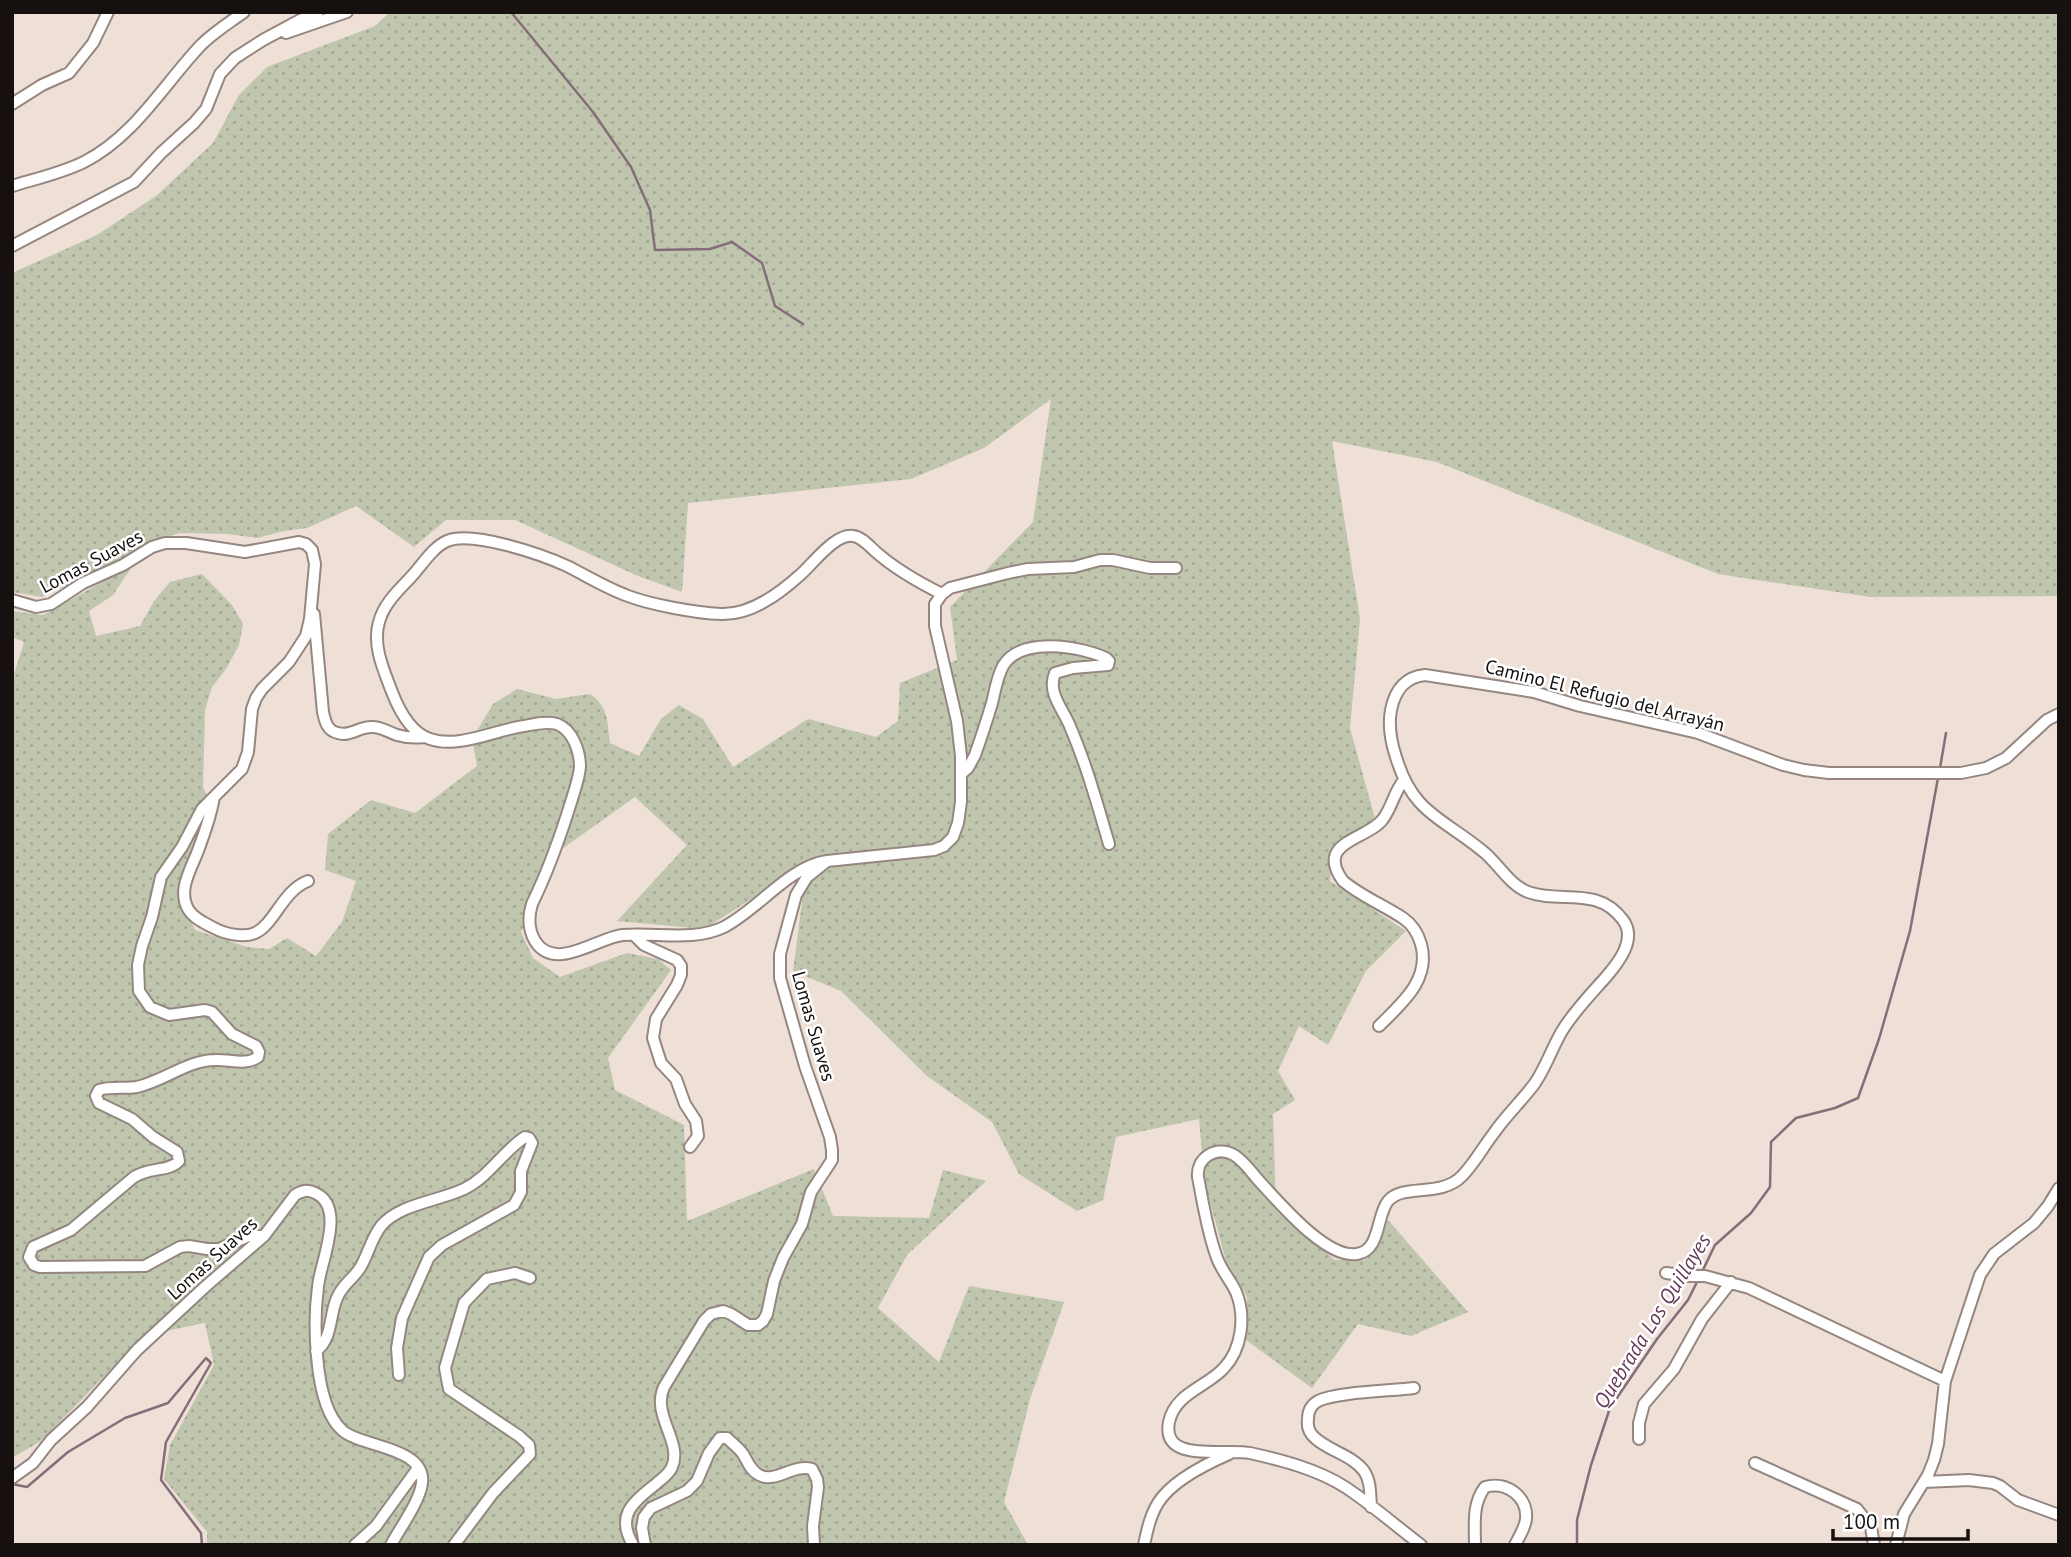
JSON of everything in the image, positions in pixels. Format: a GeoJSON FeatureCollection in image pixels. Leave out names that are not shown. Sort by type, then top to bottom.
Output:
{"type":"FeatureCollection","features":[{"type":"Feature","properties":{"kind":"street"},"geometry":{"type":"LineString","coordinates":[[12,104],[42,85],[69,73],[93,43],[107,12]]}},
{"type":"Feature","properties":{"kind":"street"},"geometry":{"type":"LineString","coordinates":[[12,186],[83,163],[109,146],[156,100],[202,44],[244,12]]}},
{"type":"Feature","properties":{"kind":"street"},"geometry":{"type":"LineString","coordinates":[[12,246],[134,182],[206,109],[220,74],[235,58],[263,40],[318,12]]}},
{"type":"Feature","properties":{"kind":"street"},"geometry":{"type":"LineString","coordinates":[[263,40],[347,12]]}},
{"type":"Feature","properties":{"kind":"street"},"geometry":{"type":"LineString","coordinates":[[425,737],[407,720],[393,694],[379,653],[377,628],[382,613],[391,600],[436,550],[450,540],[472,539],[510,547],[566,566],[612,590],[637,599],[720,614],[744,611],[768,599],[801,575],[839,539],[850,535],[862,540],[897,568],[942,594]]}},
{"type":"Feature","properties":{"kind":"street","name":"Lomas Suaves"},"geometry":{"type":"LineString","coordinates":[[12,600],[32,607],[51,604],[83,583],[123,565],[152,547],[165,543],[186,543],[245,552],[299,542],[309,547],[315,559],[312,606]]}},
{"type":"Feature","properties":{"kind":"street"},"geometry":{"type":"LineString","coordinates":[[312,606],[316,626],[321,702],[327,726],[333,731],[341,734],[374,727],[404,737],[425,737],[451,743],[541,723],[554,723],[564,728],[572,737],[578,750],[579,775],[562,834],[530,911],[529,922],[536,943],[544,950],[565,954],[615,936],[685,935],[720,928],[804,869],[827,861],[929,852],[944,846],[953,837],[958,823],[961,774],[957,721],[936,626],[935,604],[942,594],[950,588],[1008,573],[1028,569],[1074,567],[1100,560],[1150,568],[1175,568]]}},
{"type":"Feature","properties":{"kind":"street"},"geometry":{"type":"LineString","coordinates":[[264,1236],[249,1236],[219,1249],[189,1245],[180,1247],[145,1266],[40,1268],[34,1265],[29,1257],[33,1247],[71,1230],[139,1174],[172,1167],[179,1161],[177,1152],[132,1119],[99,1104],[96,1096],[99,1090],[144,1085],[206,1060],[249,1062],[259,1054],[256,1046],[232,1034],[208,1011],[176,1016],[154,1010],[144,1000],[138,985],[140,953],[152,918],[161,877],[182,847],[198,814],[238,775],[245,764],[252,709],[256,698],[302,645],[312,606]]}},
{"type":"Feature","properties":{"kind":"street"},"geometry":{"type":"LineString","coordinates":[[961,774],[975,755],[1001,671],[1010,658],[1029,649],[1056,646],[1106,658],[1110,661],[1108,665],[1064,669],[1055,673],[1052,682],[1087,772],[1109,844]]}},
{"type":"Feature","properties":{"kind":"street","name":"Camino El Refugio del Arrayán"},"geometry":{"type":"LineString","coordinates":[[1421,1545],[1343,1486],[1307,1469],[1249,1453],[1184,1450],[1173,1443],[1168,1432],[1171,1415],[1178,1404],[1230,1361],[1241,1326],[1241,1309],[1237,1294],[1219,1265],[1213,1245],[1197,1174],[1200,1162],[1216,1152],[1234,1155],[1288,1211],[1324,1243],[1346,1253],[1357,1254],[1364,1251],[1372,1242],[1390,1198],[1401,1193],[1442,1188],[1464,1175],[1495,1131],[1535,1083],[1564,1027],[1615,965],[1628,942],[1628,932],[1622,919],[1601,903],[1585,897],[1536,894],[1517,886],[1481,850],[1425,809],[1404,780],[1392,746],[1391,713],[1396,695],[1403,684],[1412,677],[1421,675],[1476,681],[1534,692],[1580,706],[1698,733],[1783,765],[1829,773],[1961,773],[1980,770],[2006,758],[2047,720],[2059,714]]}},
{"type":"Feature","properties":{"kind":"street"},"geometry":{"type":"LineString","coordinates":[[1379,1026],[1416,985],[1423,965],[1421,944],[1408,922],[1343,881],[1337,870],[1336,858],[1343,845],[1380,822],[1404,780]]}},
{"type":"Feature","properties":{"kind":"street"},"geometry":{"type":"LineString","coordinates":[[214,797],[184,889],[188,909],[195,917],[219,931],[236,935],[255,933],[295,889],[308,881]]}},
{"type":"Feature","properties":{"kind":"street","name":"Lomas Suaves"},"geometry":{"type":"LineString","coordinates":[[634,1545],[625,1528],[627,1513],[636,1500],[669,1472],[674,1461],[660,1406],[664,1387],[711,1314],[727,1311],[751,1326],[761,1323],[765,1318],[783,1258],[802,1224],[811,1192],[832,1160],[830,1136],[805,1066],[779,969],[779,954],[796,895],[807,877],[827,861]]}},
{"type":"Feature","properties":{"kind":"street"},"geometry":{"type":"LineString","coordinates":[[634,935],[645,945],[677,960],[681,966],[681,975],[656,1019],[653,1038],[661,1063],[676,1079],[685,1104],[696,1121],[698,1136],[690,1147]]}},
{"type":"Feature","properties":{"kind":"street"},"geometry":{"type":"LineString","coordinates":[[316,1351],[328,1337],[335,1303],[341,1290],[359,1270],[375,1234],[386,1221],[400,1212],[455,1193],[472,1184],[517,1143],[525,1137],[529,1138],[532,1143],[523,1162],[521,1192],[517,1201],[500,1214],[442,1245],[429,1257],[402,1318],[397,1348],[399,1375]]}},
{"type":"Feature","properties":{"kind":"street"},"geometry":{"type":"LineString","coordinates":[[1896,1545],[1904,1514],[1924,1482],[1937,1452],[1945,1381],[1984,1267],[1994,1254],[2034,1223],[2059,1188]]}},
{"type":"Feature","properties":{"kind":"street","name":"Lomas Suaves"},"geometry":{"type":"LineString","coordinates":[[12,1478],[33,1463],[51,1440],[87,1407],[137,1350],[264,1236],[298,1193],[304,1191],[311,1191],[323,1198],[330,1214],[330,1229],[317,1290],[316,1351],[322,1388],[329,1410],[338,1426],[354,1437],[400,1452],[418,1468]]}},
{"type":"Feature","properties":{"kind":"street"},"geometry":{"type":"LineString","coordinates":[[454,1545],[493,1493],[530,1454],[529,1445],[519,1436],[449,1389],[445,1368],[464,1303],[487,1279],[515,1273],[530,1278]]}},
{"type":"Feature","properties":{"kind":"street"},"geometry":{"type":"LineString","coordinates":[[1666,1273],[1705,1276],[1731,1282],[1770,1297],[1945,1381]]}},
{"type":"Feature","properties":{"kind":"street"},"geometry":{"type":"LineString","coordinates":[[1639,1439],[1639,1423],[1644,1404],[1674,1369],[1702,1319],[1731,1282]]}},
{"type":"Feature","properties":{"kind":"street"},"geometry":{"type":"LineString","coordinates":[[1371,1507],[1366,1474],[1360,1466],[1314,1438],[1309,1429],[1310,1408],[1318,1401],[1336,1396],[1414,1388]]}},
{"type":"Feature","properties":{"kind":"street"},"geometry":{"type":"LineString","coordinates":[[645,1545],[642,1528],[644,1517],[651,1508],[687,1491],[697,1481],[709,1453],[720,1438],[727,1438],[742,1452],[750,1469],[761,1477],[771,1477],[805,1466],[812,1469],[818,1488],[813,1518],[814,1545]]}},
{"type":"Feature","properties":{"kind":"street"},"geometry":{"type":"LineString","coordinates":[[1143,1545],[1153,1511],[1167,1492],[1195,1471],[1235,1451]]}},
{"type":"Feature","properties":{"kind":"street"},"geometry":{"type":"LineString","coordinates":[[1755,1463],[1857,1509],[1871,1527],[1874,1545]]}},
{"type":"Feature","properties":{"kind":"street"},"geometry":{"type":"LineString","coordinates":[[355,1545],[376,1525],[418,1468],[422,1474],[419,1493],[391,1545]]}},
{"type":"Feature","properties":{"kind":"street"},"geometry":{"type":"LineString","coordinates":[[1924,1482],[1969,1480],[1993,1483],[2018,1500],[2059,1515]]}},
{"type":"Feature","properties":{"kind":"street"},"geometry":{"type":"LineString","coordinates":[[1475,1545],[1476,1502],[1485,1487],[1493,1485],[1508,1488],[1520,1496],[1525,1507],[1525,1527],[1515,1545]]}},
{"type":"Feature","properties":{"kind":"green space"},"geometry":{"type":"Polygon","coordinates":[[[390,12],[2059,12],[2059,596],[1870,597],[1718,574],[1437,462],[1332,441],[1360,619],[1350,728],[1376,822],[1334,845],[1330,881],[1406,931],[1366,971],[1328,1045],[1299,1026],[1278,1071],[1295,1100],[1273,1114],[1276,1210],[1335,1260],[1365,1260],[1377,1248],[1388,1220],[1468,1312],[1411,1336],[1358,1324],[1312,1388],[1246,1340],[1247,1297],[1226,1261],[1205,1183],[1199,1119],[1116,1137],[1103,1200],[1077,1211],[1019,1174],[992,1122],[927,1076],[841,991],[793,971],[807,864],[704,929],[617,921],[687,845],[635,797],[552,856],[521,932],[533,958],[560,977],[627,953],[658,959],[671,970],[608,1058],[615,1090],[684,1125],[687,1221],[814,1169],[833,1216],[929,1218],[943,1170],[986,1181],[907,1255],[878,1308],[939,1362],[969,1286],[1064,1302],[1030,1399],[1004,1502],[1028,1545],[207,1545],[207,1532],[164,1479],[170,1445],[214,1365],[205,1323],[145,1335],[41,1441],[12,1458],[12,681],[24,642],[12,637],[12,611],[43,615],[133,565],[113,595],[89,611],[96,636],[140,626],[154,601],[170,582],[202,574],[232,605],[243,624],[239,645],[212,687],[205,710],[203,787],[211,806],[187,888],[190,919],[195,930],[247,947],[269,949],[287,938],[316,956],[342,922],[356,881],[325,870],[328,834],[371,800],[415,813],[477,766],[472,739],[493,704],[517,689],[556,699],[590,694],[604,709],[610,743],[639,756],[661,719],[679,705],[703,719],[733,767],[808,719],[876,737],[898,721],[900,683],[957,660],[950,607],[1033,522],[1051,399],[984,448],[911,479],[688,503],[682,592],[638,576],[515,520],[446,520],[414,547],[356,506],[307,528],[257,538],[228,534],[180,533],[151,541],[108,567],[42,597],[12,592],[12,273],[97,235],[156,196],[213,143],[239,95],[267,67],[375,26],[390,12]]]}},
{"type":"Feature","properties":{"kind":"waterway"},"geometry":{"type":"LineString","coordinates":[[511,12],[593,112],[631,167],[650,210],[655,250],[710,249],[732,242],[762,263],[775,306],[803,324]]}},
{"type":"Feature","properties":{"kind":"waterway","name":"Quebrada Los Quillayes"},"geometry":{"type":"LineString","coordinates":[[1940,768],[1946,733]]}},
{"type":"Feature","properties":{"kind":"waterway","name":"Quebrada Los Quillayes"},"geometry":{"type":"LineString","coordinates":[[1701,1274],[1715,1245],[1751,1213],[1770,1187],[1771,1142],[1796,1118],[1835,1108],[1858,1098],[1879,1039],[1910,931],[1938,778]]}},
{"type":"Feature","properties":{"kind":"waterway","name":"Quebrada Los Quillayes"},"geometry":{"type":"LineString","coordinates":[[1577,1545],[1577,1520],[1591,1465],[1610,1408],[1657,1339],[1688,1300],[1698,1280]]}},
{"type":"Feature","properties":{"kind":"waterway"},"geometry":{"type":"LineString","coordinates":[[12,1484],[27,1487],[68,1452],[125,1418],[168,1403],[206,1358],[211,1363],[166,1442],[161,1480],[201,1533],[202,1545]]}}]}
